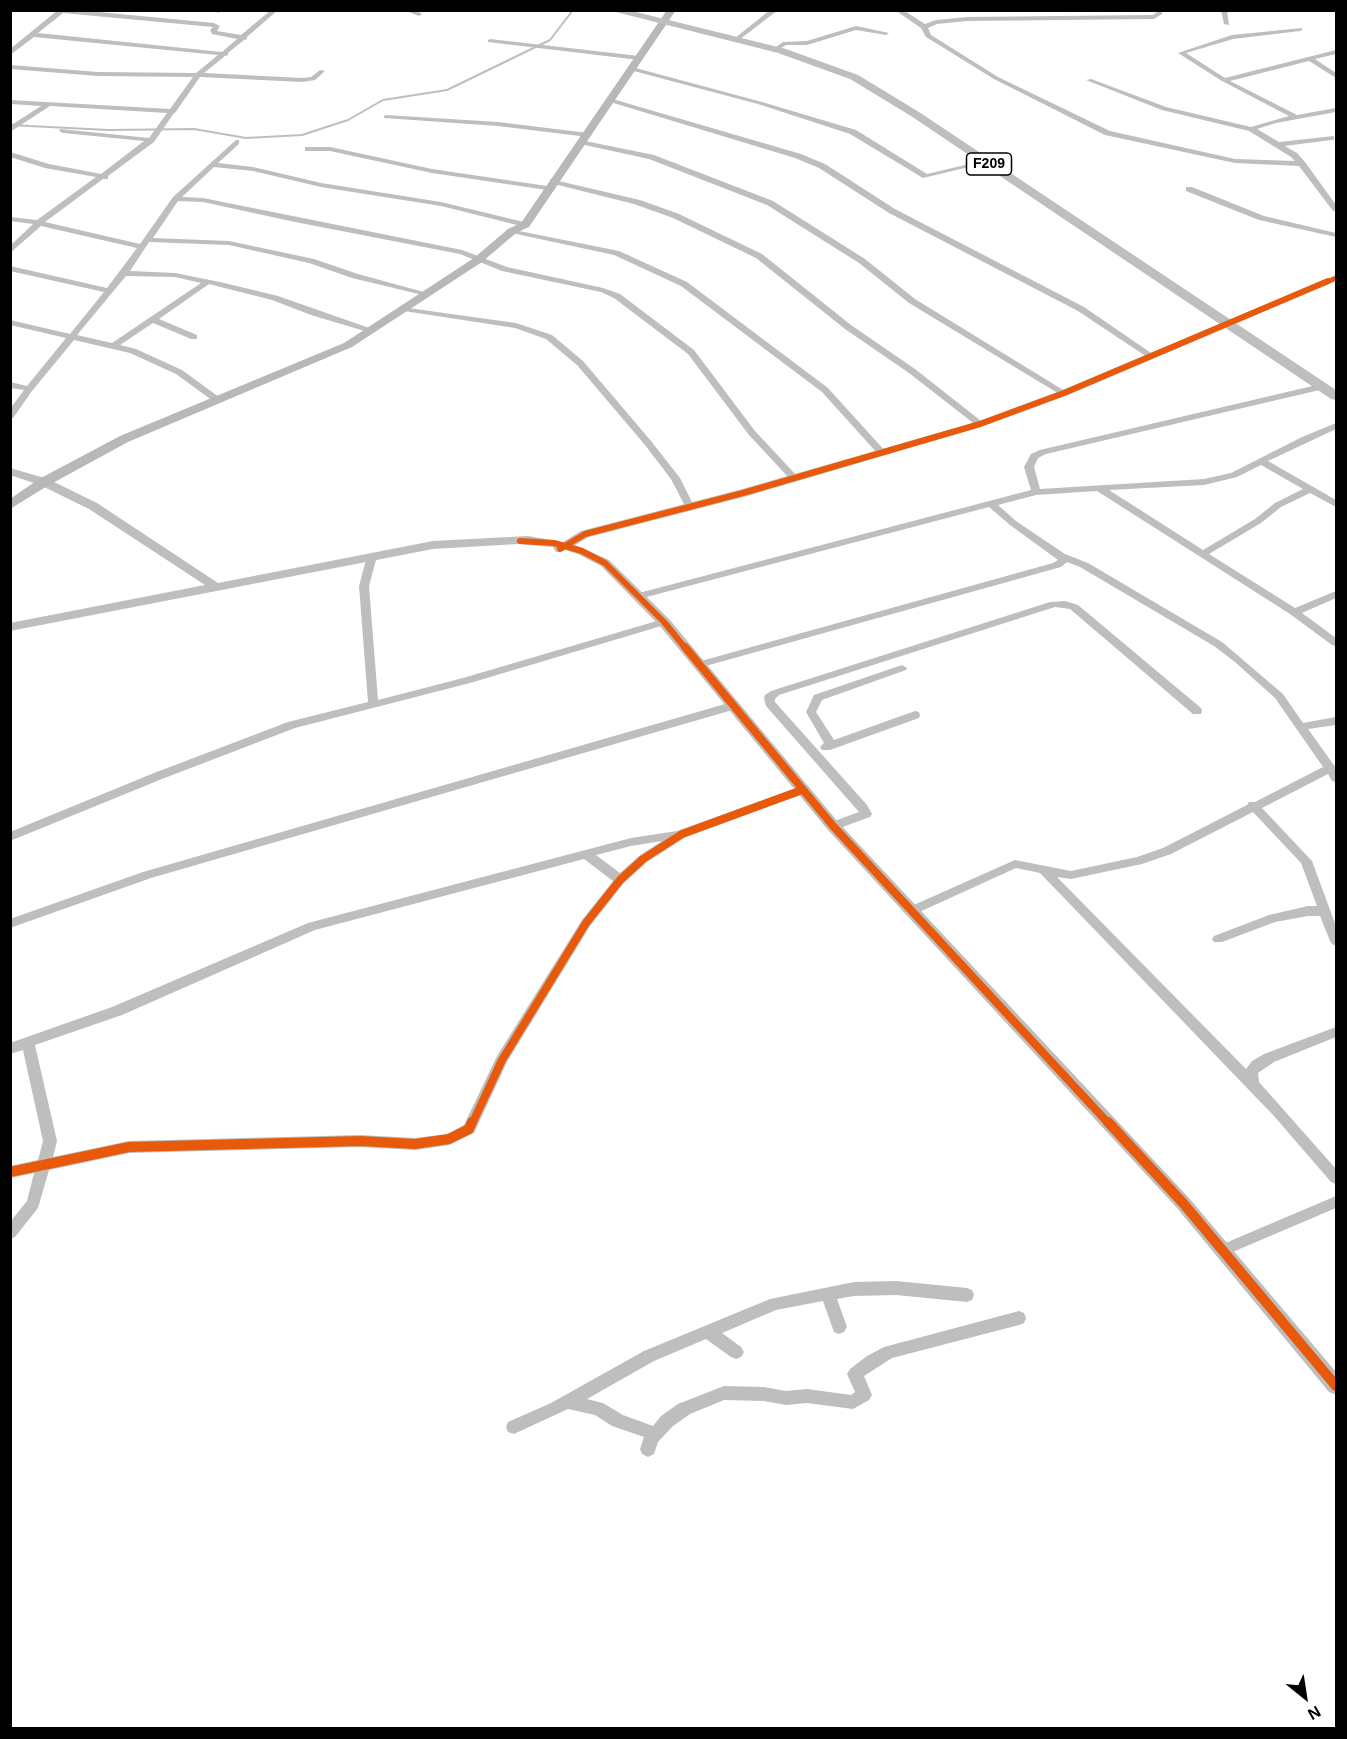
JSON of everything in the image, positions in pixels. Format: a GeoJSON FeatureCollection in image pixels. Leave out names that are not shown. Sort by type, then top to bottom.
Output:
{"type":"FeatureCollection","features":[{"type":"Feature","properties":{"kind":"main road","name":"F209"},"geometry":{"type":"LineString","coordinates":[[614,10],[776,49],[854,77],[1331,391]]}},
{"type":"Feature","properties":{"kind":"main road"},"geometry":{"type":"LineString","coordinates":[[10,504],[44,482],[124,439],[348,345],[478,260],[512,231],[525,225],[550,185],[585,138],[672,10]]}},
{"type":"Feature","properties":{"kind":"street"},"geometry":{"type":"LineString","coordinates":[[127,17],[134,10]]}},
{"type":"Feature","properties":{"kind":"street"},"geometry":{"type":"LineString","coordinates":[[10,251],[39,223],[105,177],[151,140],[198,75],[245,38],[275,10]]}},
{"type":"Feature","properties":{"kind":"street"},"geometry":{"type":"LineString","coordinates":[[406,10],[419,14]]}},
{"type":"Feature","properties":{"kind":"street"},"geometry":{"type":"LineString","coordinates":[[737,39],[775,10]]}},
{"type":"Feature","properties":{"kind":"street"},"geometry":{"type":"LineString","coordinates":[[898,10],[924,27],[928,36],[978,64],[996,78],[1108,133],[1235,161],[1302,164]]}},
{"type":"Feature","properties":{"kind":"street"},"geometry":{"type":"LineString","coordinates":[[924,27],[936,22],[967,20],[1159,16],[1159,10]]}},
{"type":"Feature","properties":{"kind":"street"},"geometry":{"type":"LineString","coordinates":[[1224,10],[1227,24]]}},
{"type":"Feature","properties":{"kind":"street"},"geometry":{"type":"LineString","coordinates":[[10,53],[14,47],[35,35],[63,11],[214,24],[217,26],[213,30],[214,33],[245,38]]}},
{"type":"Feature","properties":{"kind":"street"},"geometry":{"type":"LineString","coordinates":[[776,49],[785,44],[807,43],[856,28],[886,33]]}},
{"type":"Feature","properties":{"kind":"street"},"geometry":{"type":"LineString","coordinates":[[1297,118],[1224,80],[1181,52],[1232,37],[1300,29]]}},
{"type":"Feature","properties":{"kind":"street"},"geometry":{"type":"LineString","coordinates":[[35,35],[226,54]]}},
{"type":"Feature","properties":{"kind":"street"},"geometry":{"type":"LineString","coordinates":[[490,41],[639,58]]}},
{"type":"Feature","properties":{"kind":"street"},"geometry":{"type":"LineString","coordinates":[[1224,80],[1336,52]]}},
{"type":"Feature","properties":{"kind":"street"},"geometry":{"type":"LineString","coordinates":[[1309,58],[1336,76]]}},
{"type":"Feature","properties":{"kind":"street"},"geometry":{"type":"LineString","coordinates":[[10,67],[98,74],[198,75],[308,80],[322,71]]}},
{"type":"Feature","properties":{"kind":"street"},"geometry":{"type":"LineString","coordinates":[[632,69],[771,106],[853,132],[926,176],[986,162]]}},
{"type":"Feature","properties":{"kind":"street"},"geometry":{"type":"LineString","coordinates":[[1089,80],[1164,109],[1251,129],[1280,144],[1302,164],[1336,209]]}},
{"type":"Feature","properties":{"kind":"street"},"geometry":{"type":"LineString","coordinates":[[609,100],[798,156],[822,166],[892,211],[1081,309],[1150,355]]}},
{"type":"Feature","properties":{"kind":"street"},"geometry":{"type":"LineString","coordinates":[[10,102],[174,111]]}},
{"type":"Feature","properties":{"kind":"street"},"geometry":{"type":"LineString","coordinates":[[17,126],[47,105]]}},
{"type":"Feature","properties":{"kind":"street"},"geometry":{"type":"LineString","coordinates":[[1251,129],[1336,110]]}},
{"type":"Feature","properties":{"kind":"street"},"geometry":{"type":"LineString","coordinates":[[386,117],[498,124],[585,138],[651,156],[770,203],[862,261],[912,301],[1065,393]]}},
{"type":"Feature","properties":{"kind":"street"},"geometry":{"type":"LineString","coordinates":[[63,131],[151,140]]}},
{"type":"Feature","properties":{"kind":"street"},"geometry":{"type":"LineString","coordinates":[[1280,144],[1331,138]]}},
{"type":"Feature","properties":{"kind":"street"},"geometry":{"type":"LineString","coordinates":[[10,416],[29,389],[73,339],[124,273],[176,199],[236,142]]}},
{"type":"Feature","properties":{"kind":"street"},"geometry":{"type":"LineString","coordinates":[[308,149],[330,149],[432,171],[550,185],[637,202],[676,216],[759,256],[980,424]]}},
{"type":"Feature","properties":{"kind":"street"},"geometry":{"type":"LineString","coordinates":[[10,154],[48,166],[105,177]]}},
{"type":"Feature","properties":{"kind":"street"},"geometry":{"type":"LineString","coordinates":[[213,165],[253,169],[334,188],[441,204],[525,225]]}},
{"type":"Feature","properties":{"kind":"street"},"geometry":{"type":"LineString","coordinates":[[1189,189],[1262,218],[1336,235]]}},
{"type":"Feature","properties":{"kind":"street"},"geometry":{"type":"LineString","coordinates":[[176,199],[215,202],[295,220],[397,238],[462,252],[478,260],[532,276],[603,290],[632,306],[691,352],[752,433],[793,477]]}},
{"type":"Feature","properties":{"kind":"street"},"geometry":{"type":"LineString","coordinates":[[10,219],[39,223],[142,248]]}},
{"type":"Feature","properties":{"kind":"street"},"geometry":{"type":"LineString","coordinates":[[512,231],[616,253],[684,284],[825,390],[881,452]]}},
{"type":"Feature","properties":{"kind":"street"},"geometry":{"type":"LineString","coordinates":[[149,240],[229,243],[311,261],[355,276],[427,294]]}},
{"type":"Feature","properties":{"kind":"street"},"geometry":{"type":"LineString","coordinates":[[10,268],[110,291]]}},
{"type":"Feature","properties":{"kind":"street"},"geometry":{"type":"LineString","coordinates":[[124,273],[175,275],[207,282],[275,298],[314,314],[371,330]]}},
{"type":"Feature","properties":{"kind":"street"},"geometry":{"type":"LineString","coordinates":[[10,627],[433,545],[495,543],[591,535],[618,529],[632,520],[690,508],[980,424],[1065,393],[1227,322],[1336,278]]}},
{"type":"Feature","properties":{"kind":"street"},"geometry":{"type":"LineString","coordinates":[[115,345],[207,282]]}},
{"type":"Feature","properties":{"kind":"street"},"geometry":{"type":"LineString","coordinates":[[404,309],[516,326],[549,337],[580,363],[648,442],[675,478],[690,508]]}},
{"type":"Feature","properties":{"kind":"street"},"geometry":{"type":"LineString","coordinates":[[152,319],[194,337]]}},
{"type":"Feature","properties":{"kind":"street"},"geometry":{"type":"LineString","coordinates":[[10,322],[73,339],[115,345],[179,372],[216,399]]}},
{"type":"Feature","properties":{"kind":"street"},"geometry":{"type":"LineString","coordinates":[[10,385],[29,389]]}},
{"type":"Feature","properties":{"kind":"street"},"geometry":{"type":"LineString","coordinates":[[1036,492],[1029,467],[1034,456],[1044,452],[1331,391]]}},
{"type":"Feature","properties":{"kind":"street"},"geometry":{"type":"LineString","coordinates":[[495,543],[565,550],[633,590],[1036,492],[1204,482],[1234,475],[1336,426]]}},
{"type":"Feature","properties":{"kind":"street"},"geometry":{"type":"LineString","coordinates":[[1263,462],[1336,504]]}},
{"type":"Feature","properties":{"kind":"street"},"geometry":{"type":"LineString","coordinates":[[10,471],[44,482],[93,506],[214,586]]}},
{"type":"Feature","properties":{"kind":"street"},"geometry":{"type":"LineString","coordinates":[[1099,488],[1294,612],[1336,644]]}},
{"type":"Feature","properties":{"kind":"street"},"geometry":{"type":"LineString","coordinates":[[1202,554],[1258,521],[1278,505],[1310,489]]}},
{"type":"Feature","properties":{"kind":"street"},"geometry":{"type":"LineString","coordinates":[[911,911],[1015,864],[1025,864],[1045,872],[1071,875],[1138,861],[1167,851],[1253,805],[1334,773],[1279,696],[1260,676],[1225,650],[1084,565],[1061,556],[1013,523],[990,503]]}},
{"type":"Feature","properties":{"kind":"street"},"geometry":{"type":"LineString","coordinates":[[565,550],[591,535]]}},
{"type":"Feature","properties":{"kind":"street"},"geometry":{"type":"LineString","coordinates":[[591,535],[594,547],[605,563],[664,622],[801,789],[911,911],[1183,1203],[1336,1386]]}},
{"type":"Feature","properties":{"kind":"street"},"geometry":{"type":"LineString","coordinates":[[520,541],[565,550],[605,563]]}},
{"type":"Feature","properties":{"kind":"street"},"geometry":{"type":"LineString","coordinates":[[372,556],[364,586],[373,703]]}},
{"type":"Feature","properties":{"kind":"street"},"geometry":{"type":"LineString","coordinates":[[698,665],[1057,565],[1064,561],[1061,556]]}},
{"type":"Feature","properties":{"kind":"street"},"geometry":{"type":"LineString","coordinates":[[1294,612],[1336,594]]}},
{"type":"Feature","properties":{"kind":"street"},"geometry":{"type":"LineString","coordinates":[[834,826],[866,814],[864,807],[770,703],[769,698],[776,693],[1054,604],[1074,607],[1197,711]]}},
{"type":"Feature","properties":{"kind":"street"},"geometry":{"type":"LineString","coordinates":[[10,837],[292,725],[466,681],[664,622]]}},
{"type":"Feature","properties":{"kind":"street"},"geometry":{"type":"LineString","coordinates":[[831,745],[811,712],[819,698],[902,668]]}},
{"type":"Feature","properties":{"kind":"street"},"geometry":{"type":"LineString","coordinates":[[10,924],[147,875],[732,706]]}},
{"type":"Feature","properties":{"kind":"street"},"geometry":{"type":"LineString","coordinates":[[813,751],[915,715]]}},
{"type":"Feature","properties":{"kind":"street"},"geometry":{"type":"LineString","coordinates":[[1301,727],[1336,721]]}},
{"type":"Feature","properties":{"kind":"street"},"geometry":{"type":"LineString","coordinates":[[10,1048],[117,1011],[312,926],[632,842],[682,834],[801,789]]}},
{"type":"Feature","properties":{"kind":"street"},"geometry":{"type":"LineString","coordinates":[[1253,805],[1306,861],[1336,941]]}},
{"type":"Feature","properties":{"kind":"street"},"geometry":{"type":"LineString","coordinates":[[10,1172],[44,1167],[79,1156],[129,1147],[360,1141],[414,1144],[449,1139],[469,1129],[514,1040],[586,922],[620,880],[643,859],[682,834]]}},
{"type":"Feature","properties":{"kind":"street"},"geometry":{"type":"LineString","coordinates":[[586,854],[620,880]]}},
{"type":"Feature","properties":{"kind":"street"},"geometry":{"type":"LineString","coordinates":[[1045,872],[1252,1084],[1336,1178]]}},
{"type":"Feature","properties":{"kind":"street"},"geometry":{"type":"LineString","coordinates":[[1218,939],[1273,918],[1308,911],[1324,911]]}},
{"type":"Feature","properties":{"kind":"street"},"geometry":{"type":"LineString","coordinates":[[1252,1084],[1251,1072],[1257,1065],[1269,1058],[1336,1032]]}},
{"type":"Feature","properties":{"kind":"street"},"geometry":{"type":"LineString","coordinates":[[10,1233],[33,1204],[50,1141],[28,1043]]}},
{"type":"Feature","properties":{"kind":"street"},"geometry":{"type":"LineString","coordinates":[[1221,1251],[1336,1202]]}},
{"type":"Feature","properties":{"kind":"street"},"geometry":{"type":"LineString","coordinates":[[514,1427],[567,1402],[649,1356],[775,1304],[854,1289],[896,1288],[967,1295]]}},
{"type":"Feature","properties":{"kind":"street"},"geometry":{"type":"LineString","coordinates":[[828,1293],[839,1327]]}},
{"type":"Feature","properties":{"kind":"street"},"geometry":{"type":"LineString","coordinates":[[648,1449],[656,1434],[667,1421],[684,1409],[724,1393],[764,1394],[786,1398],[807,1396],[853,1402],[864,1395],[855,1374],[889,1352],[1019,1318]]}},
{"type":"Feature","properties":{"kind":"street"},"geometry":{"type":"LineString","coordinates":[[708,1332],[736,1352]]}},
{"type":"Feature","properties":{"kind":"street"},"geometry":{"type":"LineString","coordinates":[[567,1402],[598,1408],[618,1420],[656,1434]]}},
{"type":"Feature","properties":{"kind":"waterway"},"geometry":{"type":"LineString","coordinates":[[10,125],[108,130],[194,129],[246,138],[302,135],[348,120],[383,100],[447,90],[550,40],[573,10]]}},
{"type":"Feature","properties":{"kind":"cycle path"},"geometry":{"type":"LineString","coordinates":[[560,549],[585,534],[743,493],[980,424],[1064,393],[1336,278]]}},
{"type":"Feature","properties":{"kind":"cycle path"},"geometry":{"type":"LineString","coordinates":[[520,541],[554,543],[582,551],[605,563],[628,584],[664,622],[833,826],[1183,1203],[1336,1386]]}},
{"type":"Feature","properties":{"kind":"cycle path"},"geometry":{"type":"LineString","coordinates":[[10,1172],[129,1147],[360,1141],[415,1144],[449,1139],[469,1129],[502,1060],[586,923],[620,880],[643,859],[682,834],[802,790]]}}]}
